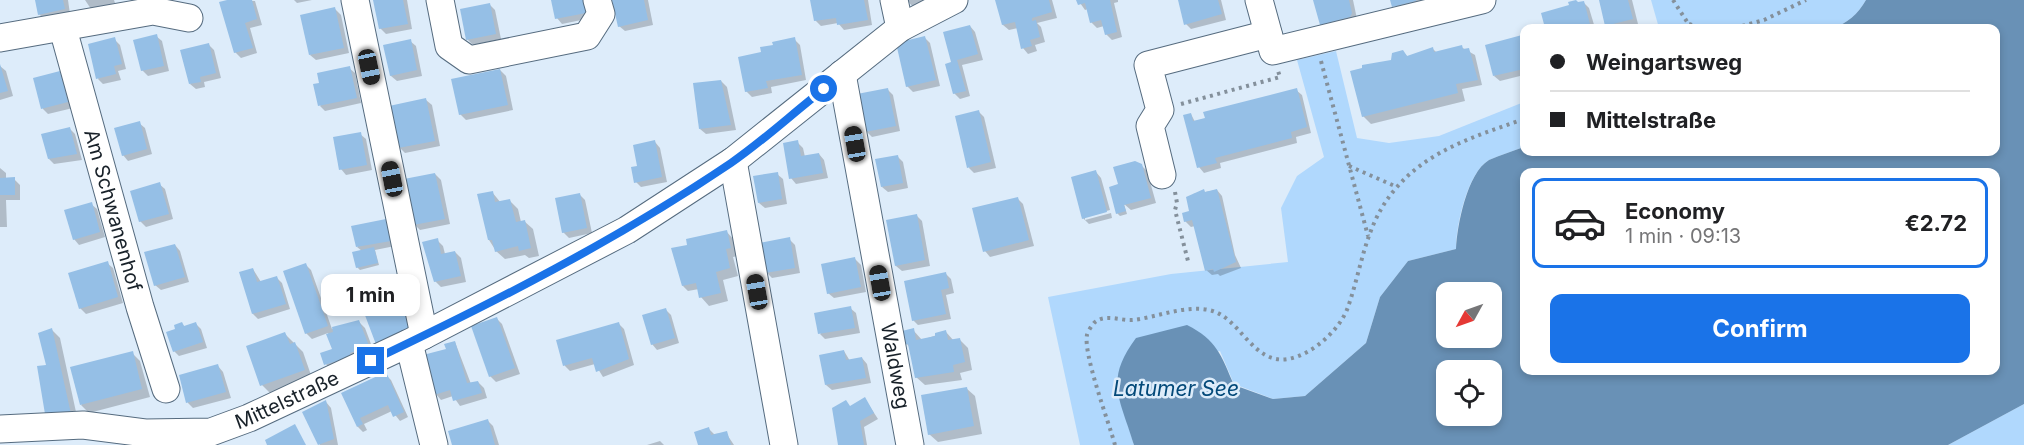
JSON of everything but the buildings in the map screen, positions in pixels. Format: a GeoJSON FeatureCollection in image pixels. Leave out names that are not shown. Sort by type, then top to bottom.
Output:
{"type":"FeatureCollection","features":[{"type":"Feature","properties":{"kind":"street"},"geometry":{"type":"LineString","coordinates":[[355,0],[434,445]]}},
{"type":"Feature","properties":{"kind":"street"},"geometry":{"type":"LineString","coordinates":[[440,0],[450,46],[469,60],[587,36],[600,14],[597,0]]}},
{"type":"Feature","properties":{"kind":"street"},"geometry":{"type":"LineString","coordinates":[[894,0],[900,28]]}},
{"type":"Feature","properties":{"kind":"street","name":"Mittelstraße"},"geometry":{"type":"LineString","coordinates":[[4,434],[83,425],[212,438],[589,252],[733,161],[900,28],[954,0]]}},
{"type":"Feature","properties":{"kind":"street"},"geometry":{"type":"LineString","coordinates":[[1259,0],[1270,43]]}},
{"type":"Feature","properties":{"kind":"street"},"geometry":{"type":"LineString","coordinates":[[1168,181],[1150,126],[1160,110],[1148,65],[1270,43],[1316,42],[1482,0]]}},
{"type":"Feature","properties":{"kind":"street"},"geometry":{"type":"LineString","coordinates":[[0,38],[63,29],[153,11],[189,18]]}},
{"type":"Feature","properties":{"kind":"street","name":"Am Schwanenhof"},"geometry":{"type":"LineString","coordinates":[[63,29],[140,307],[166,389]]}},
{"type":"Feature","properties":{"kind":"street","name":"Waldweg"},"geometry":{"type":"LineString","coordinates":[[842,74],[910,445]]}},
{"type":"Feature","properties":{"kind":"street"},"geometry":{"type":"LineString","coordinates":[[733,161],[784,445]]}},
{"type":"Feature","properties":{"kind":"path"},"geometry":{"type":"LineString","coordinates":[[1673,0],[1689,24]]}},
{"type":"Feature","properties":{"kind":"path"},"geometry":{"type":"LineString","coordinates":[[1750,24],[1764,20],[1806,0]]}},
{"type":"Feature","properties":{"kind":"path"},"geometry":{"type":"LineString","coordinates":[[1316,42],[1368,236]]}},
{"type":"Feature","properties":{"kind":"path"},"geometry":{"type":"LineString","coordinates":[[1160,110],[1280,77],[1270,43]]}},
{"type":"Feature","properties":{"kind":"path"},"geometry":{"type":"LineString","coordinates":[[1115,445],[1089,355],[1087,335],[1094,323],[1109,317],[1131,320],[1168,312],[1209,310],[1222,315],[1257,350],[1271,357],[1287,359],[1312,349],[1329,335],[1348,309],[1368,236],[1382,206],[1397,187],[1412,172],[1440,151],[1520,121]]}},
{"type":"Feature","properties":{"kind":"path"},"geometry":{"type":"LineString","coordinates":[[1349,166],[1397,187]]}},
{"type":"Feature","properties":{"kind":"path"},"geometry":{"type":"LineString","coordinates":[[1168,181],[1177,203],[1175,210],[1188,261]]}},
{"type":"Feature","properties":{"kind":"shaded area"},"geometry":{"type":"Polygon","coordinates":[[[1651,0],[1866,0],[1852,18],[1843,24],[1658,24],[1651,0]]]}},
{"type":"Feature","properties":{"kind":"shaded area"},"geometry":{"type":"Polygon","coordinates":[[[1336,51],[1357,138],[1389,143],[1439,136],[1520,104],[1520,148],[1489,160],[1475,176],[1464,201],[1456,249],[1408,261],[1380,297],[1366,343],[1305,396],[1273,399],[1234,384],[1220,351],[1115,383],[1134,445],[1080,445],[1048,297],[1171,274],[1288,262],[1281,208],[1297,176],[1324,157],[1297,60],[1336,51]]]}},
{"type":"Feature","properties":{"kind":"shaded area"},"geometry":{"type":"Polygon","coordinates":[[[2024,404],[2024,445],[1948,445],[2024,404]]]}},
{"type":"Feature","properties":{"kind":"water","name":"Latumer See"},"geometry":{"type":"Polygon","coordinates":[[[1866,0],[2024,0],[2024,404],[1948,445],[1134,445],[1120,402],[1118,378],[1120,366],[1136,338],[1187,325],[1205,336],[1217,349],[1234,385],[1273,399],[1305,396],[1366,343],[1380,297],[1408,261],[1456,249],[1458,227],[1469,188],[1475,176],[1489,160],[1520,148],[1520,156],[2000,156],[2000,24],[1841,24],[1856,14],[1866,0]]]}},
{"type":"Feature","properties":{"kind":"route"},"geometry":{"type":"LineString","coordinates":[[371,361],[589,252],[627,230],[733,161],[824,89]]}}]}
